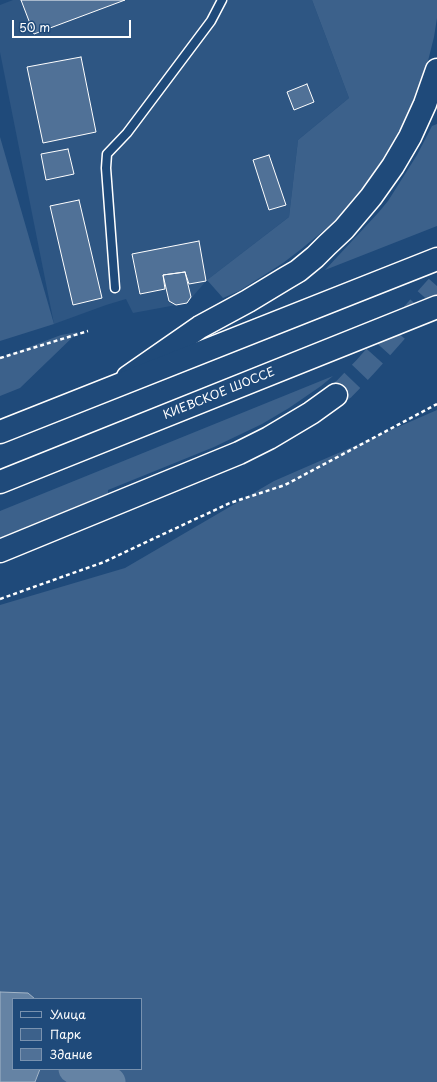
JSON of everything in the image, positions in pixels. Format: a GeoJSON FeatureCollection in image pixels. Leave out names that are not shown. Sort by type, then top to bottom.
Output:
{"type":"FeatureCollection","features":[{"type":"Feature","properties":{"kind":"main road"},"geometry":{"type":"LineString","coordinates":[[114,387],[192,332],[271,288],[298,271],[344,229],[371,197],[404,149],[428,106],[437,70]]}},
{"type":"Feature","properties":{"kind":"main road"},"geometry":{"type":"LineString","coordinates":[[0,432],[437,259]]}},
{"type":"Feature","properties":{"kind":"main road","name":"КИЕВСКОЕ ШОССЕ"},"geometry":{"type":"LineString","coordinates":[[0,482],[437,307]]}},
{"type":"Feature","properties":{"kind":"main road"},"geometry":{"type":"LineString","coordinates":[[0,551],[239,453],[311,414],[336,396]]}},
{"type":"Feature","properties":{"kind":"lane"},"geometry":{"type":"LineString","coordinates":[[116,288],[106,168],[107,154],[128,133],[211,21],[222,0]]}},
{"type":"Feature","properties":{"kind":"path"},"geometry":{"type":"LineString","coordinates":[[0,358],[88,331]]}},
{"type":"Feature","properties":{"kind":"path"},"geometry":{"type":"LineString","coordinates":[[0,599],[104,562],[230,503],[285,484],[437,404]]}},
{"type":"Feature","properties":{"kind":"shaded area"},"geometry":{"type":"Polygon","coordinates":[[[13,0],[312,0],[349,98],[298,140],[289,217],[207,280],[187,303],[133,313],[126,299],[54,324],[0,52],[0,5],[13,0]]]}},
{"type":"Feature","properties":{"kind":"shaded area"},"geometry":{"type":"Polygon","coordinates":[[[0,992],[28,993],[34,998],[12,998],[12,1070],[40,1070],[35,1082],[0,1082],[0,992]]]}},
{"type":"Feature","properties":{"kind":"green space"},"geometry":{"type":"Polygon","coordinates":[[[312,0],[437,0],[437,18],[427,65],[418,94],[389,154],[333,223],[283,263],[239,291],[223,298],[207,280],[289,217],[298,140],[349,98],[312,0]]]}},
{"type":"Feature","properties":{"kind":"green space"},"geometry":{"type":"Polygon","coordinates":[[[437,124],[437,226],[325,270],[388,201],[417,155],[432,126],[437,124]]]}},
{"type":"Feature","properties":{"kind":"green space"},"geometry":{"type":"Polygon","coordinates":[[[0,137],[54,324],[0,341],[0,137]]]}},
{"type":"Feature","properties":{"kind":"green space"},"geometry":{"type":"Polygon","coordinates":[[[78,332],[20,388],[0,396],[0,358],[61,335],[78,332]]]}},
{"type":"Feature","properties":{"kind":"green space"},"geometry":{"type":"Polygon","coordinates":[[[333,376],[289,408],[262,424],[214,447],[108,490],[108,494],[0,538],[0,511],[333,376]]]}},
{"type":"Feature","properties":{"kind":"green space"},"geometry":{"type":"Polygon","coordinates":[[[437,410],[437,1082],[0,1082],[0,605],[125,568],[274,481],[437,410]]]}},
{"type":"Feature","properties":{"kind":"building"},"geometry":{"type":"Polygon","coordinates":[[[21,0],[125,0],[34,34],[21,0]]]}},
{"type":"Feature","properties":{"kind":"building"},"geometry":{"type":"Polygon","coordinates":[[[81,57],[96,132],[43,143],[27,67],[81,57]]]}},
{"type":"Feature","properties":{"kind":"building"},"geometry":{"type":"Polygon","coordinates":[[[307,84],[314,102],[294,110],[287,92],[307,84]]]}},
{"type":"Feature","properties":{"kind":"building"},"geometry":{"type":"Polygon","coordinates":[[[68,149],[74,174],[46,180],[41,154],[68,149]]]}},
{"type":"Feature","properties":{"kind":"building"},"geometry":{"type":"Polygon","coordinates":[[[269,155],[286,205],[269,210],[253,160],[269,155]]]}},
{"type":"Feature","properties":{"kind":"building"},"geometry":{"type":"Polygon","coordinates":[[[79,200],[102,298],[73,305],[50,206],[79,200]]]}},
{"type":"Feature","properties":{"kind":"building"},"geometry":{"type":"Polygon","coordinates":[[[199,241],[206,281],[189,284],[185,272],[163,275],[165,289],[140,294],[132,254],[199,241]]]}},
{"type":"Feature","properties":{"kind":"building"},"geometry":{"type":"Polygon","coordinates":[[[185,272],[191,297],[187,303],[176,305],[169,301],[163,275],[185,272]]]}},
{"type":"Feature","properties":{"kind":"waterway"},"geometry":{"type":"LineString","coordinates":[[76,1070],[111,1082]]}},
{"type":"Feature","properties":{"kind":"tunnel"},"geometry":{"type":"LineString","coordinates":[[336,395],[344,389],[365,367],[437,286]]}}]}
